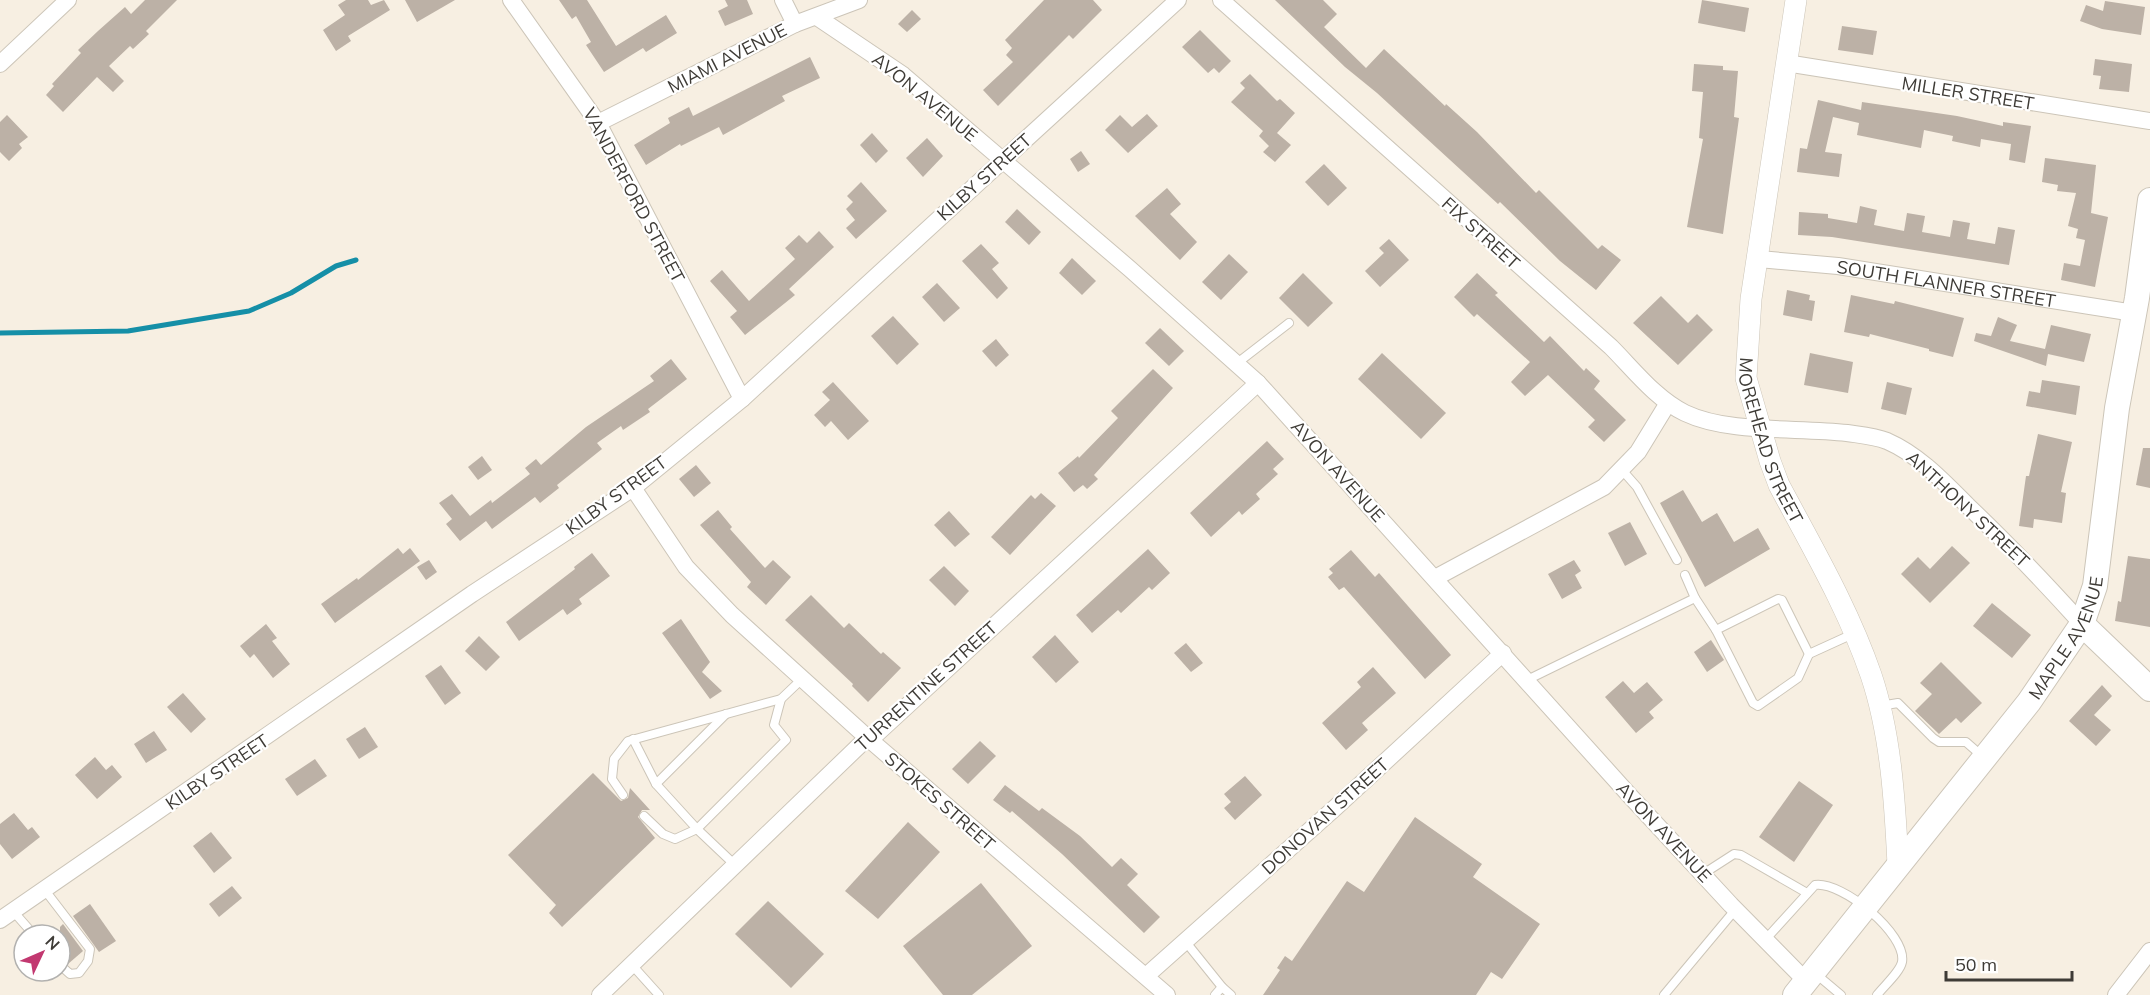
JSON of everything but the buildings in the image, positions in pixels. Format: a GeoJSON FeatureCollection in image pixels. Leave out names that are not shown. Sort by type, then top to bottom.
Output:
{"type":"FeatureCollection","features":[{"type":"Feature","properties":{"kind":"main road","name":"MAPLE AVENUE"},"geometry":{"type":"LineString","coordinates":[[1805,982],[2030,702],[2082,624],[2094,586],[2117,408],[2140,304],[2150,200]]}},
{"type":"Feature","properties":{"kind":"main road"},"geometry":{"type":"LineString","coordinates":[[2082,624],[2150,690]]}},
{"type":"Feature","properties":{"kind":"street"},"geometry":{"type":"LineString","coordinates":[[0,64],[68,0]]}},
{"type":"Feature","properties":{"kind":"street","name":"VANDERFORD STREET"},"geometry":{"type":"LineString","coordinates":[[511,0],[598,123],[742,399]]}},
{"type":"Feature","properties":{"kind":"street"},"geometry":{"type":"LineString","coordinates":[[783,0],[795,24]]}},
{"type":"Feature","properties":{"kind":"street","name":"MIAMI AVENUE"},"geometry":{"type":"LineString","coordinates":[[598,123],[795,24],[859,0]]}},
{"type":"Feature","properties":{"kind":"street","name":"KILBY STREET"},"geometry":{"type":"LineString","coordinates":[[7,916],[481,588],[633,488],[742,399],[1178,0]]}},
{"type":"Feature","properties":{"kind":"street","name":"FIX STREET"},"geometry":{"type":"LineString","coordinates":[[1221,0],[1611,347],[1668,404],[1686,414],[1709,422],[1761,428]]}},
{"type":"Feature","properties":{"kind":"street","name":"MOREHEAD STREET"},"geometry":{"type":"LineString","coordinates":[[1796,0],[1759,259],[1751,299],[1746,378],[1779,485],[1855,633],[1880,706],[1898,865]]}},
{"type":"Feature","properties":{"kind":"street","name":"AVON AVENUE"},"geometry":{"type":"LineString","coordinates":[[817,17],[903,75],[1130,269],[1258,383],[1703,874],[1805,982]]}},
{"type":"Feature","properties":{"kind":"street","name":"MILLER STREET"},"geometry":{"type":"LineString","coordinates":[[1786,63],[2150,121]]}},
{"type":"Feature","properties":{"kind":"street","name":"SOUTH FLANNER STREET"},"geometry":{"type":"LineString","coordinates":[[1759,259],[2140,304]]}},
{"type":"Feature","properties":{"kind":"street","name":"TURRENTINE STREET"},"geometry":{"type":"LineString","coordinates":[[600,995],[864,741],[870,740],[1258,383]]}},
{"type":"Feature","properties":{"kind":"street"},"geometry":{"type":"LineString","coordinates":[[1435,578],[1604,487],[1622,470],[1652,433],[1668,404]]}},
{"type":"Feature","properties":{"kind":"street","name":"ANTHONY STREET"},"geometry":{"type":"LineString","coordinates":[[1761,428],[1810,428],[1870,437],[1906,451],[1939,478],[2024,560],[2082,624]]}},
{"type":"Feature","properties":{"kind":"street","name":"STOKES STREET"},"geometry":{"type":"LineString","coordinates":[[633,488],[660,532],[700,583],[870,740],[1167,995]]}},
{"type":"Feature","properties":{"kind":"street","name":"DONOVAN STREET"},"geometry":{"type":"LineString","coordinates":[[1146,976],[1503,653]]}},
{"type":"Feature","properties":{"kind":"street"},"geometry":{"type":"LineString","coordinates":[[2116,995],[2150,951]]}},
{"type":"Feature","properties":{"kind":"lane"},"geometry":{"type":"LineString","coordinates":[[1236,364],[1289,323]]}},
{"type":"Feature","properties":{"kind":"lane"},"geometry":{"type":"LineString","coordinates":[[1622,470],[1637,487],[1677,560]]}},
{"type":"Feature","properties":{"kind":"lane"},"geometry":{"type":"LineString","coordinates":[[1685,575],[1695,598],[1716,630],[1753,703],[1758,706],[1798,678],[1809,654],[1855,633]]}},
{"type":"Feature","properties":{"kind":"lane"},"geometry":{"type":"LineString","coordinates":[[1527,680],[1695,598]]}},
{"type":"Feature","properties":{"kind":"lane"},"geometry":{"type":"LineString","coordinates":[[1716,630],[1778,599],[1782,600],[1809,654]]}},
{"type":"Feature","properties":{"kind":"lane"},"geometry":{"type":"LineString","coordinates":[[623,795],[612,779],[614,759],[628,741],[781,699],[802,679]]}},
{"type":"Feature","properties":{"kind":"lane"},"geometry":{"type":"LineString","coordinates":[[644,816],[663,834],[675,839],[697,829],[786,740],[774,725],[781,699]]}},
{"type":"Feature","properties":{"kind":"lane"},"geometry":{"type":"LineString","coordinates":[[1880,706],[1898,703],[1933,738],[1940,742],[1966,742],[1985,759]]}},
{"type":"Feature","properties":{"kind":"lane"},"geometry":{"type":"LineString","coordinates":[[656,784],[726,714]]}},
{"type":"Feature","properties":{"kind":"lane"},"geometry":{"type":"LineString","coordinates":[[633,740],[656,784],[735,866]]}},
{"type":"Feature","properties":{"kind":"lane"},"geometry":{"type":"LineString","coordinates":[[1703,874],[1734,854],[1741,855],[1808,893]]}},
{"type":"Feature","properties":{"kind":"lane"},"geometry":{"type":"LineString","coordinates":[[1765,941],[1815,885],[1826,883],[1867,906],[1893,937],[1902,957],[1902,963],[1877,995]]}},
{"type":"Feature","properties":{"kind":"lane"},"geometry":{"type":"LineString","coordinates":[[44,890],[69,923]]}},
{"type":"Feature","properties":{"kind":"lane"},"geometry":{"type":"LineString","coordinates":[[1664,995],[1736,910]]}},
{"type":"Feature","properties":{"kind":"lane"},"geometry":{"type":"LineString","coordinates":[[72,927],[90,950],[88,961],[79,973],[72,974]]}},
{"type":"Feature","properties":{"kind":"lane"},"geometry":{"type":"LineString","coordinates":[[1185,941],[1231,995]]}},
{"type":"Feature","properties":{"kind":"lane"},"geometry":{"type":"LineString","coordinates":[[632,965],[659,995]]}},
{"type":"Feature","properties":{"kind":"lane"},"geometry":{"type":"LineString","coordinates":[[1805,982],[1840,995]]}},
{"type":"Feature","properties":{"kind":"lane"},"geometry":{"type":"LineString","coordinates":[[1215,995],[1222,987]]}},
{"type":"Feature","properties":{"kind":"waterway"},"geometry":{"type":"LineString","coordinates":[[0,333],[128,331],[249,311],[291,293],[336,266],[356,260]]}}]}
